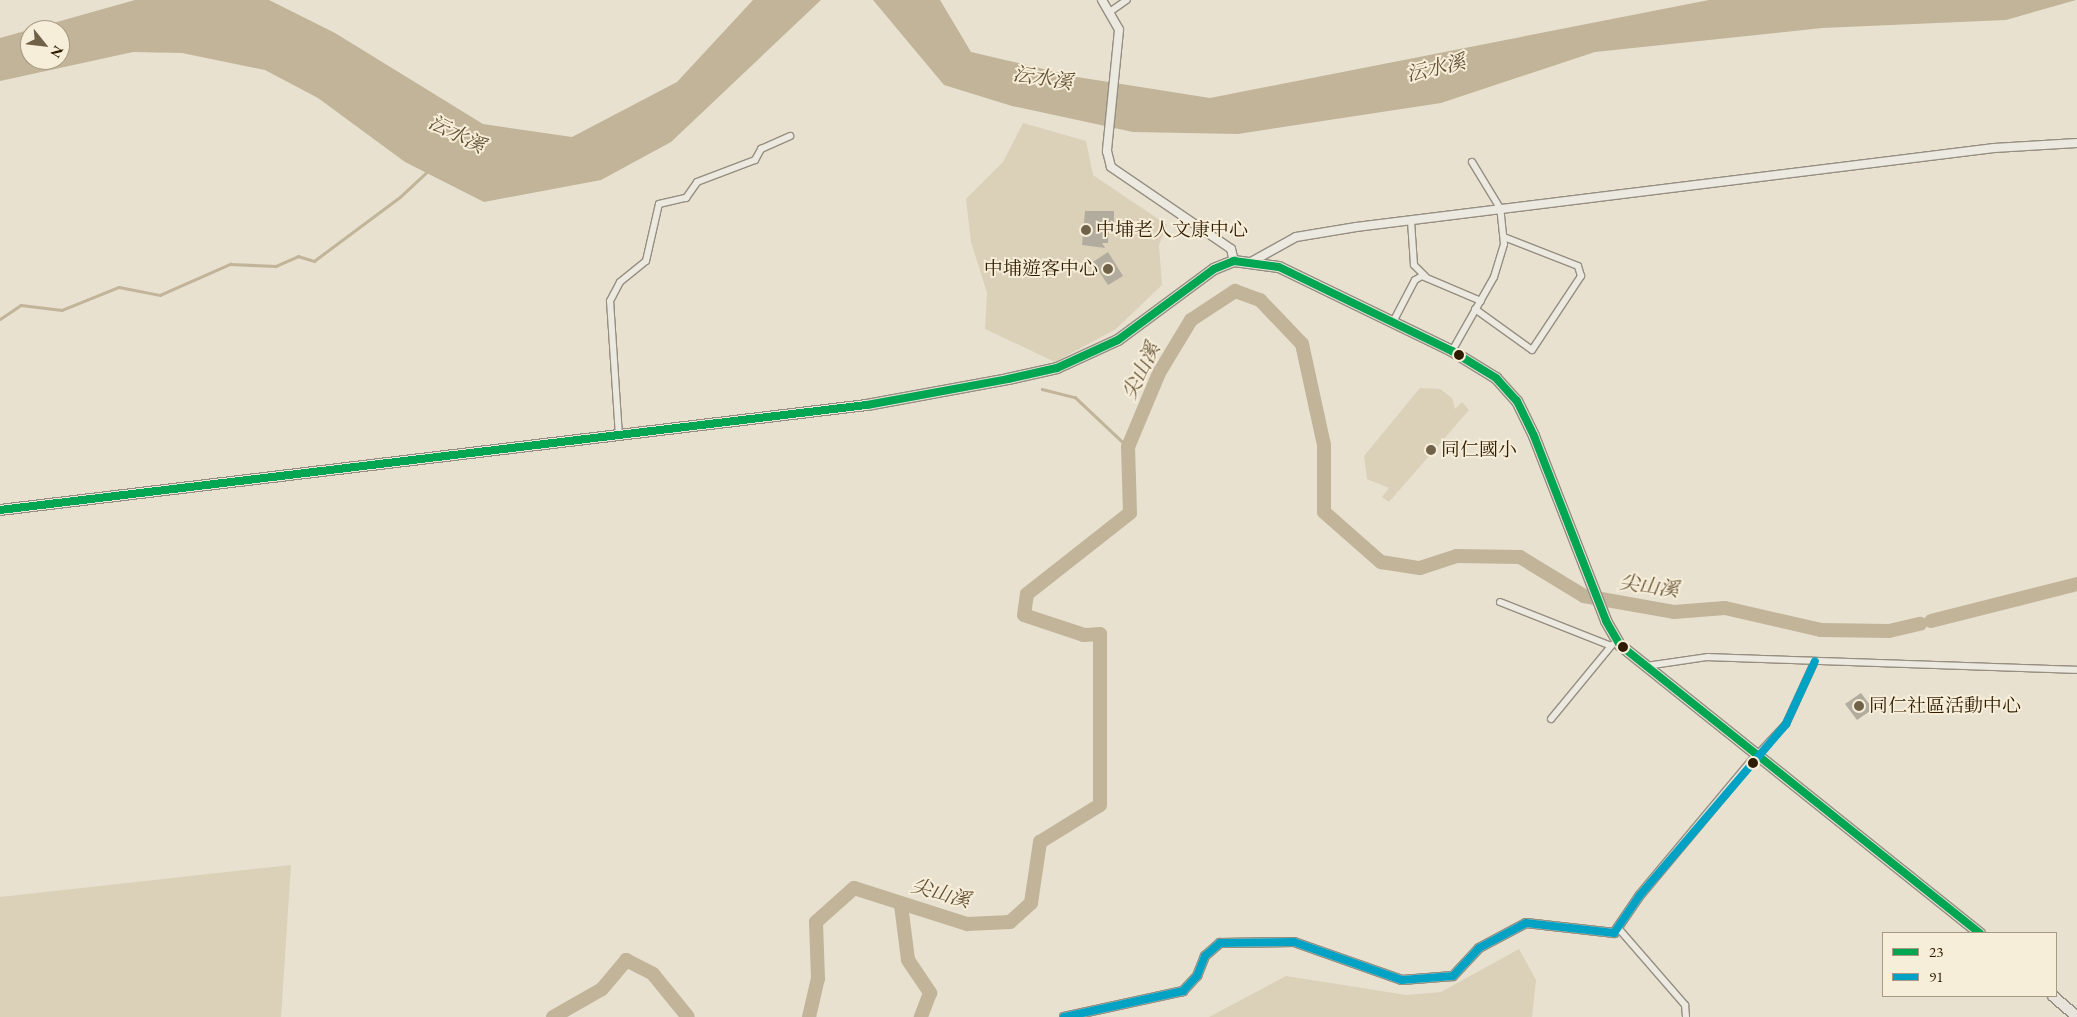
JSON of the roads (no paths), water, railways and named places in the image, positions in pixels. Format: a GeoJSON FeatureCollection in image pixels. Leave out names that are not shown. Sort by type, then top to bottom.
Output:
{"type":"FeatureCollection","features":[{"type":"Feature","properties":{"kind":"main road"},"geometry":{"type":"LineString","coordinates":[[0,510],[867,405],[1057,368],[1118,340],[1214,269],[1234,261],[1279,267],[1452,351],[1496,378],[1517,401],[1614,643],[1758,754],[1979,932]]}},
{"type":"Feature","properties":{"kind":"main road"},"geometry":{"type":"LineString","coordinates":[[2054,997],[2077,1017]]}},
{"type":"Feature","properties":{"kind":"street"},"geometry":{"type":"LineString","coordinates":[[1102,0],[1111,11],[1119,30],[1116,82],[1107,151],[1111,167],[1118,174],[1231,249],[1234,261]]}},
{"type":"Feature","properties":{"kind":"street"},"geometry":{"type":"LineString","coordinates":[[1111,11],[1127,0]]}},
{"type":"Feature","properties":{"kind":"street"},"geometry":{"type":"LineString","coordinates":[[619,436],[610,302],[620,282],[646,261],[659,204],[686,198],[697,182],[755,160],[762,149],[790,136]]}},
{"type":"Feature","properties":{"kind":"street"},"geometry":{"type":"LineString","coordinates":[[1250,262],[1296,237],[1500,208],[1994,148],[2077,144]]}},
{"type":"Feature","properties":{"kind":"street"},"geometry":{"type":"LineString","coordinates":[[1452,351],[1481,301],[1502,258],[1504,237],[1500,208],[1472,162]]}},
{"type":"Feature","properties":{"kind":"street"},"geometry":{"type":"LineString","coordinates":[[1411,221],[1414,265],[1425,276],[1481,301]]}},
{"type":"Feature","properties":{"kind":"street"},"geometry":{"type":"LineString","coordinates":[[1475,309],[1532,350],[1581,276],[1578,266],[1504,237]]}},
{"type":"Feature","properties":{"kind":"street"},"geometry":{"type":"LineString","coordinates":[[1393,322],[1415,280],[1425,276]]}},
{"type":"Feature","properties":{"kind":"street"},"geometry":{"type":"LineString","coordinates":[[1500,602],[1614,643],[1551,719]]}},
{"type":"Feature","properties":{"kind":"street"},"geometry":{"type":"LineString","coordinates":[[1646,666],[1708,657],[2077,670]]}},
{"type":"Feature","properties":{"kind":"street"},"geometry":{"type":"LineString","coordinates":[[1064,1017],[1183,991],[1197,976],[1205,956],[1220,943],[1294,942],[1402,980],[1453,976],[1479,948],[1526,923],[1546,922],[1604,935],[1619,929],[1640,895],[1758,754],[1786,724],[1815,661]]}},
{"type":"Feature","properties":{"kind":"street"},"geometry":{"type":"LineString","coordinates":[[1619,929],[1685,1005],[1686,1017]]}},
{"type":"Feature","properties":{"kind":"water","name":"沄水溪"},"geometry":{"type":"Polygon","coordinates":[[[135,0],[269,0],[335,33],[483,124],[572,137],[677,82],[753,0],[821,0],[671,142],[601,180],[484,202],[405,162],[318,98],[265,70],[182,53],[133,52],[70,66],[70,20],[64,20],[135,0]]]}},
{"type":"Feature","properties":{"kind":"water","name":"沄水溪"},"geometry":{"type":"Polygon","coordinates":[[[873,0],[940,0],[971,52],[1077,77],[1210,98],[1709,0],[2076,0],[2006,20],[1822,28],[1595,52],[1441,103],[1238,134],[1133,132],[1012,106],[944,85],[873,0]]]}},
{"type":"Feature","properties":{"kind":"water"},"geometry":{"type":"Polygon","coordinates":[[[20,32],[20,70],[50,70],[0,81],[0,38],[20,32]]]}},
{"type":"Feature","properties":{"kind":"waterway"},"geometry":{"type":"LineString","coordinates":[[0,319],[21,305],[62,310],[119,287],[160,295],[230,264],[276,266],[298,256],[314,261],[400,197],[427,172]]}},
{"type":"Feature","properties":{"kind":"waterway","name":"尖山溪"},"geometry":{"type":"LineString","coordinates":[[809,1017],[818,979],[816,922],[854,888],[967,924],[1010,922],[1031,903],[1040,842],[1100,805],[1100,634],[1084,635],[1024,615],[1027,594],[1130,513],[1128,447],[1159,373],[1191,320],[1235,291],[1260,300],[1302,344],[1324,445],[1324,512],[1381,562],[1420,568],[1457,556],[1520,557],[1584,596],[1674,612],[1725,608],[1821,630],[1889,631],[1920,624]]}},
{"type":"Feature","properties":{"kind":"waterway"},"geometry":{"type":"LineString","coordinates":[[1042,389],[1075,397],[1128,447]]}},
{"type":"Feature","properties":{"kind":"waterway","name":"尖山溪"},"geometry":{"type":"LineString","coordinates":[[1931,621],[2077,584]]}},
{"type":"Feature","properties":{"kind":"waterway"},"geometry":{"type":"LineString","coordinates":[[901,905],[908,960],[930,993],[921,1017]]}},
{"type":"Feature","properties":{"kind":"waterway","name":"尖山溪"},"geometry":{"type":"LineString","coordinates":[[553,1017],[602,989],[626,960],[653,974],[688,1017]]}},
{"type":"Feature","properties":{"kind":"place","name":"中埔老人文康中心"},"geometry":{"type":"Point","coordinates":[1086,230]}},
{"type":"Feature","properties":{"kind":"place","name":"中埔遊客中心"},"geometry":{"type":"Point","coordinates":[1108,269]}},
{"type":"Feature","properties":{"kind":"place","name":"同仁國小"},"geometry":{"type":"Point","coordinates":[1431,450]}},
{"type":"Feature","properties":{"kind":"place","name":"同仁社區活動中心"},"geometry":{"type":"Point","coordinates":[1859,706]}}]}
